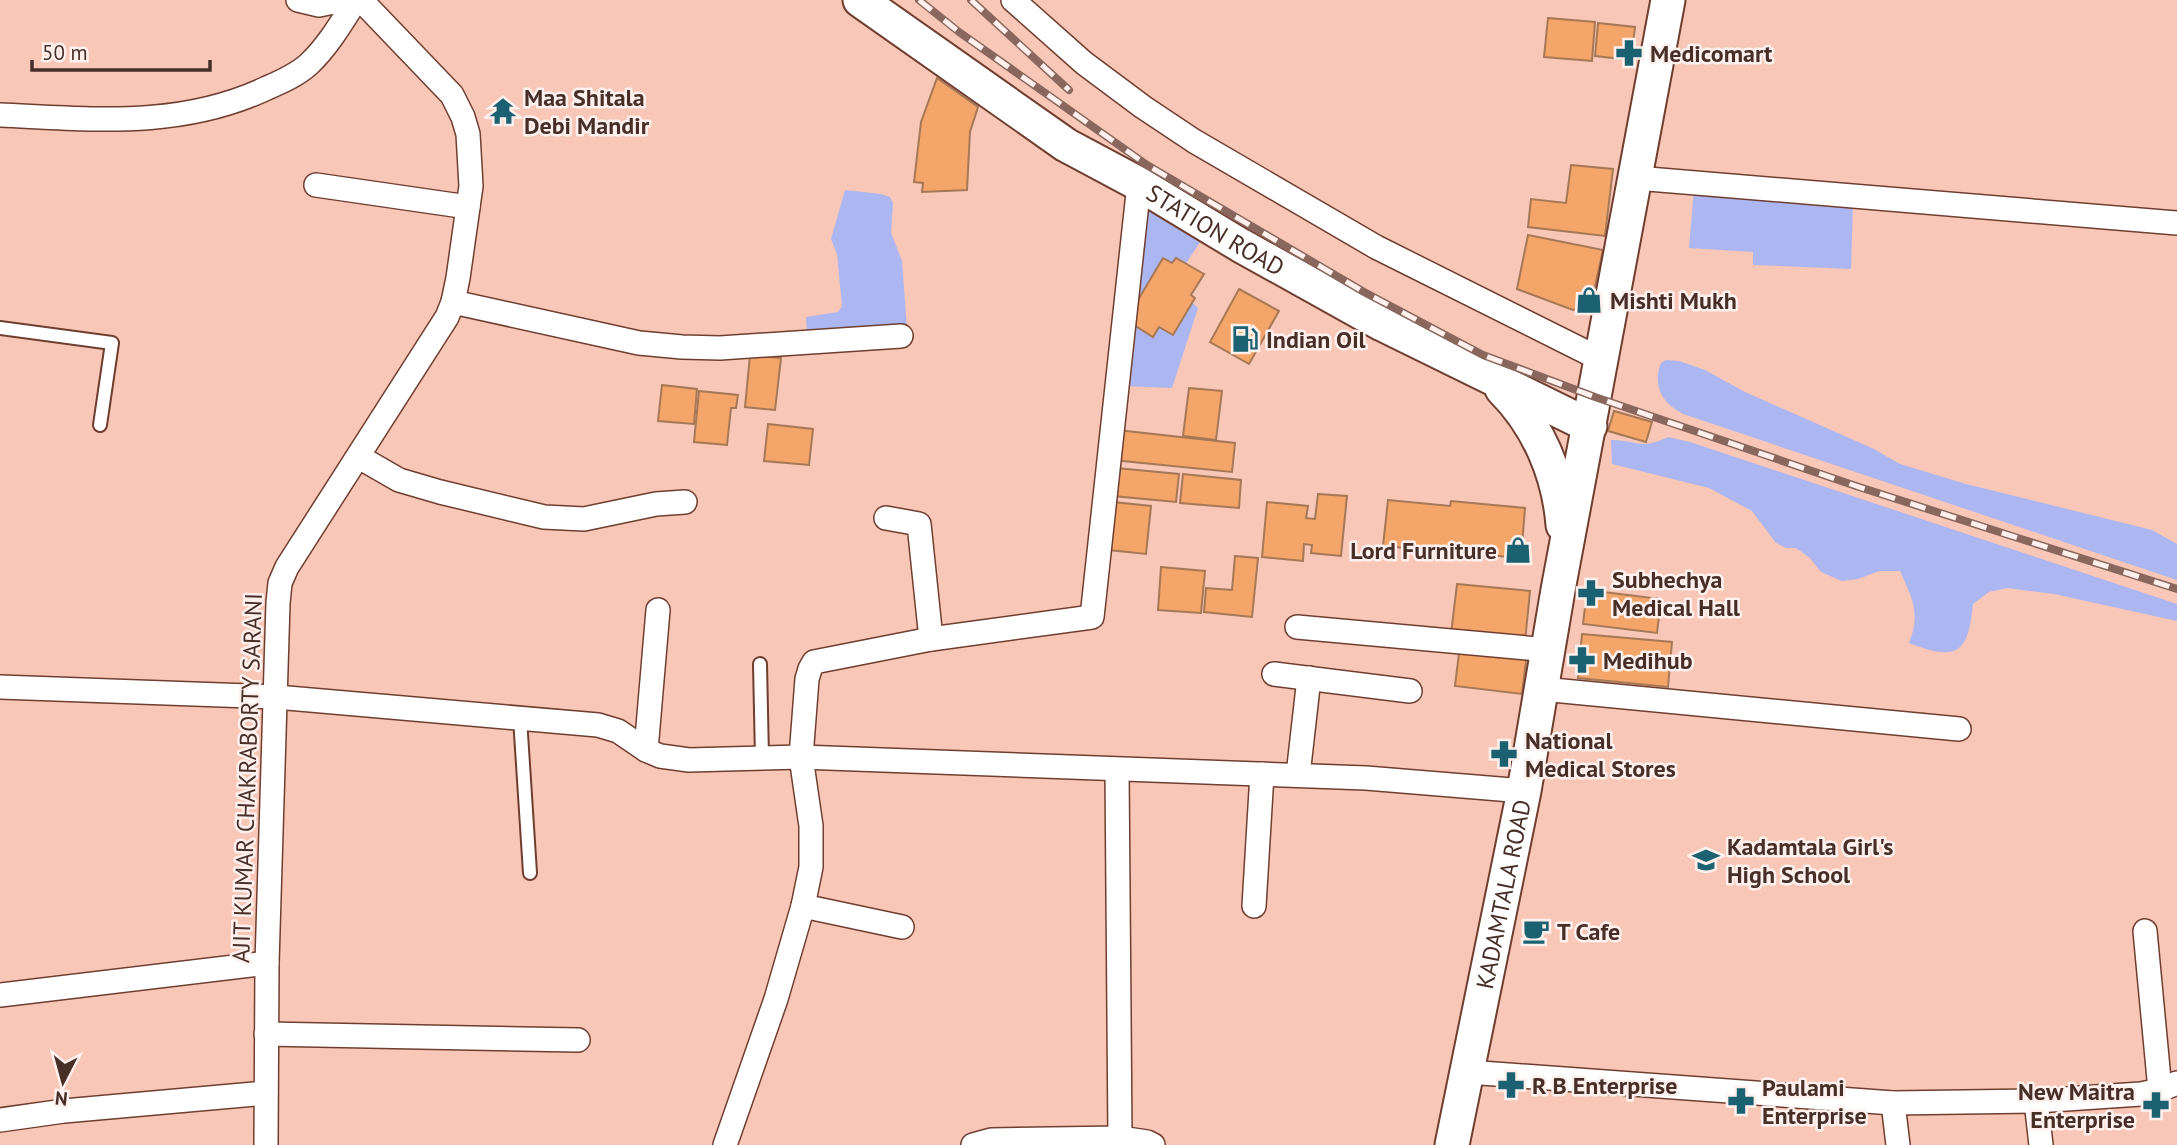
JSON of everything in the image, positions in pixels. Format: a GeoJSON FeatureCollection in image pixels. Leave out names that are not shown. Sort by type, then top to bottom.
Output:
{"type":"FeatureCollection","features":[{"type":"Feature","properties":{"kind":"main road","name":"STATION ROAD"},"geometry":{"type":"LineString","coordinates":[[860,0],[1066,145],[1139,184],[1240,245],[1493,380],[1592,412]]}},
{"type":"Feature","properties":{"kind":"main road","name":"KADAMTALA ROAD"},"geometry":{"type":"LineString","coordinates":[[1452,1145],[1524,791],[1558,590],[1668,0]]}},
{"type":"Feature","properties":{"kind":"main road"},"geometry":{"type":"LineString","coordinates":[[1493,380],[1524,414],[1536,434],[1556,481],[1564,535],[1558,590]]}},
{"type":"Feature","properties":{"kind":"street"},"geometry":{"type":"LineString","coordinates":[[298,0],[319,5],[344,0]]}},
{"type":"Feature","properties":{"kind":"street"},"geometry":{"type":"LineString","coordinates":[[0,115],[124,120],[156,118],[249,97],[306,66],[324,48],[358,0]]}},
{"type":"Feature","properties":{"kind":"street","name":"AJIT KUMAR CHAKRABORTY SARANI"},"geometry":{"type":"LineString","coordinates":[[266,1145],[267,963],[278,603],[283,575],[447,317],[453,302],[471,186],[468,134],[452,95],[358,0]]}},
{"type":"Feature","properties":{"kind":"street"},"geometry":{"type":"LineString","coordinates":[[1013,0],[1084,63],[1194,141],[1376,247],[1602,360]]}},
{"type":"Feature","properties":{"kind":"street"},"geometry":{"type":"LineString","coordinates":[[1636,178],[2177,223]]}},
{"type":"Feature","properties":{"kind":"street"},"geometry":{"type":"LineString","coordinates":[[725,1145],[776,999],[803,906],[811,867],[808,792],[801,757],[807,679],[814,662],[931,639],[1091,617],[1139,184]]}},
{"type":"Feature","properties":{"kind":"street"},"geometry":{"type":"LineString","coordinates":[[316,185],[468,207]]}},
{"type":"Feature","properties":{"kind":"street"},"geometry":{"type":"LineString","coordinates":[[453,302],[639,343],[661,345],[720,348],[901,336]]}},
{"type":"Feature","properties":{"kind":"street"},"geometry":{"type":"LineString","coordinates":[[359,457],[399,480],[544,517],[584,519],[656,504],[685,502]]}},
{"type":"Feature","properties":{"kind":"street"},"geometry":{"type":"LineString","coordinates":[[886,519],[919,524],[931,639]]}},
{"type":"Feature","properties":{"kind":"street"},"geometry":{"type":"LineString","coordinates":[[646,750],[658,610]]}},
{"type":"Feature","properties":{"kind":"street"},"geometry":{"type":"LineString","coordinates":[[1297,627],[1549,650]]}},
{"type":"Feature","properties":{"kind":"street"},"geometry":{"type":"LineString","coordinates":[[1274,674],[1410,691]]}},
{"type":"Feature","properties":{"kind":"street"},"geometry":{"type":"LineString","coordinates":[[1298,775],[1309,678]]}},
{"type":"Feature","properties":{"kind":"street"},"geometry":{"type":"LineString","coordinates":[[0,687],[276,697],[598,725],[618,731],[660,756],[689,760],[801,757],[1298,775],[1524,791]]}},
{"type":"Feature","properties":{"kind":"street"},"geometry":{"type":"LineString","coordinates":[[1542,689],[1959,729]]}},
{"type":"Feature","properties":{"kind":"street"},"geometry":{"type":"LineString","coordinates":[[1117,770],[1120,1138]]}},
{"type":"Feature","properties":{"kind":"street"},"geometry":{"type":"LineString","coordinates":[[1254,905],[1262,774]]}},
{"type":"Feature","properties":{"kind":"street"},"geometry":{"type":"LineString","coordinates":[[803,906],[902,927]]}},
{"type":"Feature","properties":{"kind":"street"},"geometry":{"type":"LineString","coordinates":[[1467,1072],[1893,1103],[2036,1101],[2141,1094],[2169,1087],[2145,931]]}},
{"type":"Feature","properties":{"kind":"street"},"geometry":{"type":"LineString","coordinates":[[0,995],[267,963]]}},
{"type":"Feature","properties":{"kind":"street"},"geometry":{"type":"LineString","coordinates":[[266,1034],[578,1040]]}},
{"type":"Feature","properties":{"kind":"street"},"geometry":{"type":"LineString","coordinates":[[0,1119],[266,1093]]}},
{"type":"Feature","properties":{"kind":"street"},"geometry":{"type":"LineString","coordinates":[[2036,1101],[2041,1145]]}},
{"type":"Feature","properties":{"kind":"street"},"geometry":{"type":"LineString","coordinates":[[1893,1103],[1898,1145]]}},
{"type":"Feature","properties":{"kind":"street"},"geometry":{"type":"LineString","coordinates":[[973,1145],[991,1140],[1120,1138],[1153,1145]]}},
{"type":"Feature","properties":{"kind":"lane"},"geometry":{"type":"LineString","coordinates":[[0,328],[111,343],[100,425]]}},
{"type":"Feature","properties":{"kind":"lane"},"geometry":{"type":"LineString","coordinates":[[760,664],[762,758]]}},
{"type":"Feature","properties":{"kind":"lane"},"geometry":{"type":"LineString","coordinates":[[520,718],[530,873]]}},
{"type":"Feature","properties":{"kind":"shaded area"},"geometry":{"type":"Polygon","coordinates":[[[1694,189],[1853,204],[1851,269],[1753,265],[1753,252],[1689,248],[1694,189]]]}},
{"type":"Feature","properties":{"kind":"shaded area"},"geometry":{"type":"Polygon","coordinates":[[[845,190],[881,194],[890,197],[893,203],[891,233],[902,261],[907,329],[807,335],[806,317],[838,312],[842,306],[837,254],[831,239],[845,190]]]}},
{"type":"Feature","properties":{"kind":"shaded area"},"geometry":{"type":"Polygon","coordinates":[[[1140,200],[1202,239],[1172,285],[1198,308],[1172,388],[1120,386],[1140,200]]]}},
{"type":"Feature","properties":{"kind":"shaded area"},"geometry":{"type":"Polygon","coordinates":[[[1666,360],[1679,361],[1705,370],[1745,392],[1874,449],[1900,464],[1966,484],[2152,530],[2177,544],[2177,580],[1683,414],[1669,405],[1658,386],[1658,371],[1661,363],[1666,360]]]}},
{"type":"Feature","properties":{"kind":"shaded area"},"geometry":{"type":"Polygon","coordinates":[[[1668,437],[1690,442],[2177,604],[2177,621],[2054,594],[2007,588],[1989,592],[1973,604],[1968,633],[1958,649],[1939,652],[1909,643],[1913,632],[1914,606],[1900,571],[1879,571],[1858,579],[1842,581],[1821,572],[1810,558],[1796,548],[1786,548],[1776,543],[1752,511],[1709,488],[1612,464],[1611,440],[1645,444],[1668,437]]]}},
{"type":"Feature","properties":{"kind":"building"},"geometry":{"type":"Polygon","coordinates":[[[1548,18],[1595,22],[1592,61],[1544,57],[1548,18]]]}},
{"type":"Feature","properties":{"kind":"building"},"geometry":{"type":"Polygon","coordinates":[[[1598,23],[1635,27],[1631,60],[1595,56],[1598,23]]]}},
{"type":"Feature","properties":{"kind":"building"},"geometry":{"type":"Polygon","coordinates":[[[937,78],[978,107],[970,132],[967,190],[922,192],[923,183],[914,182],[921,122],[937,78]]]}},
{"type":"Feature","properties":{"kind":"building"},"geometry":{"type":"Polygon","coordinates":[[[1571,165],[1613,169],[1605,236],[1528,227],[1531,199],[1566,203],[1571,165]]]}},
{"type":"Feature","properties":{"kind":"building"},"geometry":{"type":"Polygon","coordinates":[[[1528,235],[1603,250],[1591,305],[1573,310],[1517,289],[1528,235]]]}},
{"type":"Feature","properties":{"kind":"building"},"geometry":{"type":"Polygon","coordinates":[[[1163,258],[1172,263],[1176,258],[1204,274],[1191,295],[1195,298],[1173,335],[1159,327],[1153,337],[1126,320],[1163,258]]]}},
{"type":"Feature","properties":{"kind":"building"},"geometry":{"type":"Polygon","coordinates":[[[1239,289],[1279,311],[1249,364],[1210,342],[1239,289]]]}},
{"type":"Feature","properties":{"kind":"building"},"geometry":{"type":"Polygon","coordinates":[[[750,355],[781,358],[775,410],[745,407],[750,355]]]}},
{"type":"Feature","properties":{"kind":"building"},"geometry":{"type":"Polygon","coordinates":[[[662,385],[697,389],[694,424],[658,421],[662,385]]]}},
{"type":"Feature","properties":{"kind":"building"},"geometry":{"type":"Polygon","coordinates":[[[1189,388],[1222,391],[1216,440],[1183,436],[1189,388]]]}},
{"type":"Feature","properties":{"kind":"building"},"geometry":{"type":"Polygon","coordinates":[[[699,391],[738,395],[736,408],[731,408],[727,445],[694,442],[699,391]]]}},
{"type":"Feature","properties":{"kind":"building"},"geometry":{"type":"Polygon","coordinates":[[[1614,411],[1652,422],[1646,442],[1608,431],[1614,411]]]}},
{"type":"Feature","properties":{"kind":"building"},"geometry":{"type":"Polygon","coordinates":[[[768,424],[813,429],[809,465],[764,461],[768,424]]]}},
{"type":"Feature","properties":{"kind":"building"},"geometry":{"type":"Polygon","coordinates":[[[1117,430],[1235,443],[1232,472],[1113,460],[1117,430]]]}},
{"type":"Feature","properties":{"kind":"building"},"geometry":{"type":"Polygon","coordinates":[[[1116,468],[1179,474],[1176,502],[1113,496],[1116,468]]]}},
{"type":"Feature","properties":{"kind":"building"},"geometry":{"type":"Polygon","coordinates":[[[1183,474],[1241,480],[1239,508],[1180,503],[1183,474]]]}},
{"type":"Feature","properties":{"kind":"building"},"geometry":{"type":"Polygon","coordinates":[[[1318,494],[1347,496],[1341,556],[1311,553],[1312,545],[1304,544],[1303,561],[1262,557],[1267,502],[1308,506],[1306,518],[1315,519],[1318,494]]]}},
{"type":"Feature","properties":{"kind":"building"},"geometry":{"type":"Polygon","coordinates":[[[1388,500],[1450,506],[1451,501],[1525,508],[1521,558],[1383,546],[1388,500]]]}},
{"type":"Feature","properties":{"kind":"building"},"geometry":{"type":"Polygon","coordinates":[[[1113,502],[1151,506],[1146,554],[1109,550],[1113,502]]]}},
{"type":"Feature","properties":{"kind":"building"},"geometry":{"type":"Polygon","coordinates":[[[1235,556],[1258,558],[1252,617],[1204,612],[1206,588],[1232,590],[1235,556]]]}},
{"type":"Feature","properties":{"kind":"building"},"geometry":{"type":"Polygon","coordinates":[[[1161,567],[1205,571],[1201,613],[1158,610],[1161,567]]]}},
{"type":"Feature","properties":{"kind":"building"},"geometry":{"type":"Polygon","coordinates":[[[1457,584],[1530,591],[1525,642],[1451,634],[1457,584]]]}},
{"type":"Feature","properties":{"kind":"building"},"geometry":{"type":"Polygon","coordinates":[[[1587,590],[1661,599],[1657,633],[1583,624],[1587,590]]]}},
{"type":"Feature","properties":{"kind":"building"},"geometry":{"type":"Polygon","coordinates":[[[1582,634],[1672,642],[1668,687],[1578,678],[1582,634]]]}},
{"type":"Feature","properties":{"kind":"building"},"geometry":{"type":"Polygon","coordinates":[[[1460,645],[1527,653],[1522,694],[1455,686],[1460,645]]]}},
{"type":"Feature","properties":{"kind":"railway"},"geometry":{"type":"LineString","coordinates":[[919,0],[959,32],[1147,165],[1364,292],[1483,355],[1595,397],[1856,486],[2177,589]]}},
{"type":"Feature","properties":{"kind":"railway"},"geometry":{"type":"LineString","coordinates":[[971,0],[1069,90]]}},
{"type":"Feature","properties":{"kind":"place","name":"Medicomart"},"geometry":{"type":"Point","coordinates":[1629,53]}},
{"type":"Feature","properties":{"kind":"place","name":"Maa Shitala Debi Mandir"},"geometry":{"type":"Point","coordinates":[503,111]}},
{"type":"Feature","properties":{"kind":"place","name":"Mishti Mukh"},"geometry":{"type":"Point","coordinates":[1589,300]}},
{"type":"Feature","properties":{"kind":"place","name":"Indian Oil"},"geometry":{"type":"Point","coordinates":[1245,339]}},
{"type":"Feature","properties":{"kind":"place","name":"Lord Furniture"},"geometry":{"type":"Point","coordinates":[1518,550]}},
{"type":"Feature","properties":{"kind":"place","name":"Subhechya Medical Hall"},"geometry":{"type":"Point","coordinates":[1591,593]}},
{"type":"Feature","properties":{"kind":"place","name":"Medihub"},"geometry":{"type":"Point","coordinates":[1582,660]}},
{"type":"Feature","properties":{"kind":"place","name":"National Medical Stores"},"geometry":{"type":"Point","coordinates":[1504,754]}},
{"type":"Feature","properties":{"kind":"place","name":"Kadamtala Girl's High School"},"geometry":{"type":"Point","coordinates":[1706,860]}},
{"type":"Feature","properties":{"kind":"place","name":"T Cafe"},"geometry":{"type":"Point","coordinates":[1536,931]}},
{"type":"Feature","properties":{"kind":"place","name":"R B Enterprise"},"geometry":{"type":"Point","coordinates":[1511,1085]}},
{"type":"Feature","properties":{"kind":"place","name":"Paulami Enterprise"},"geometry":{"type":"Point","coordinates":[1741,1101]}},
{"type":"Feature","properties":{"kind":"place","name":"New Maitra Enterprise"},"geometry":{"type":"Point","coordinates":[2156,1105]}}]}
